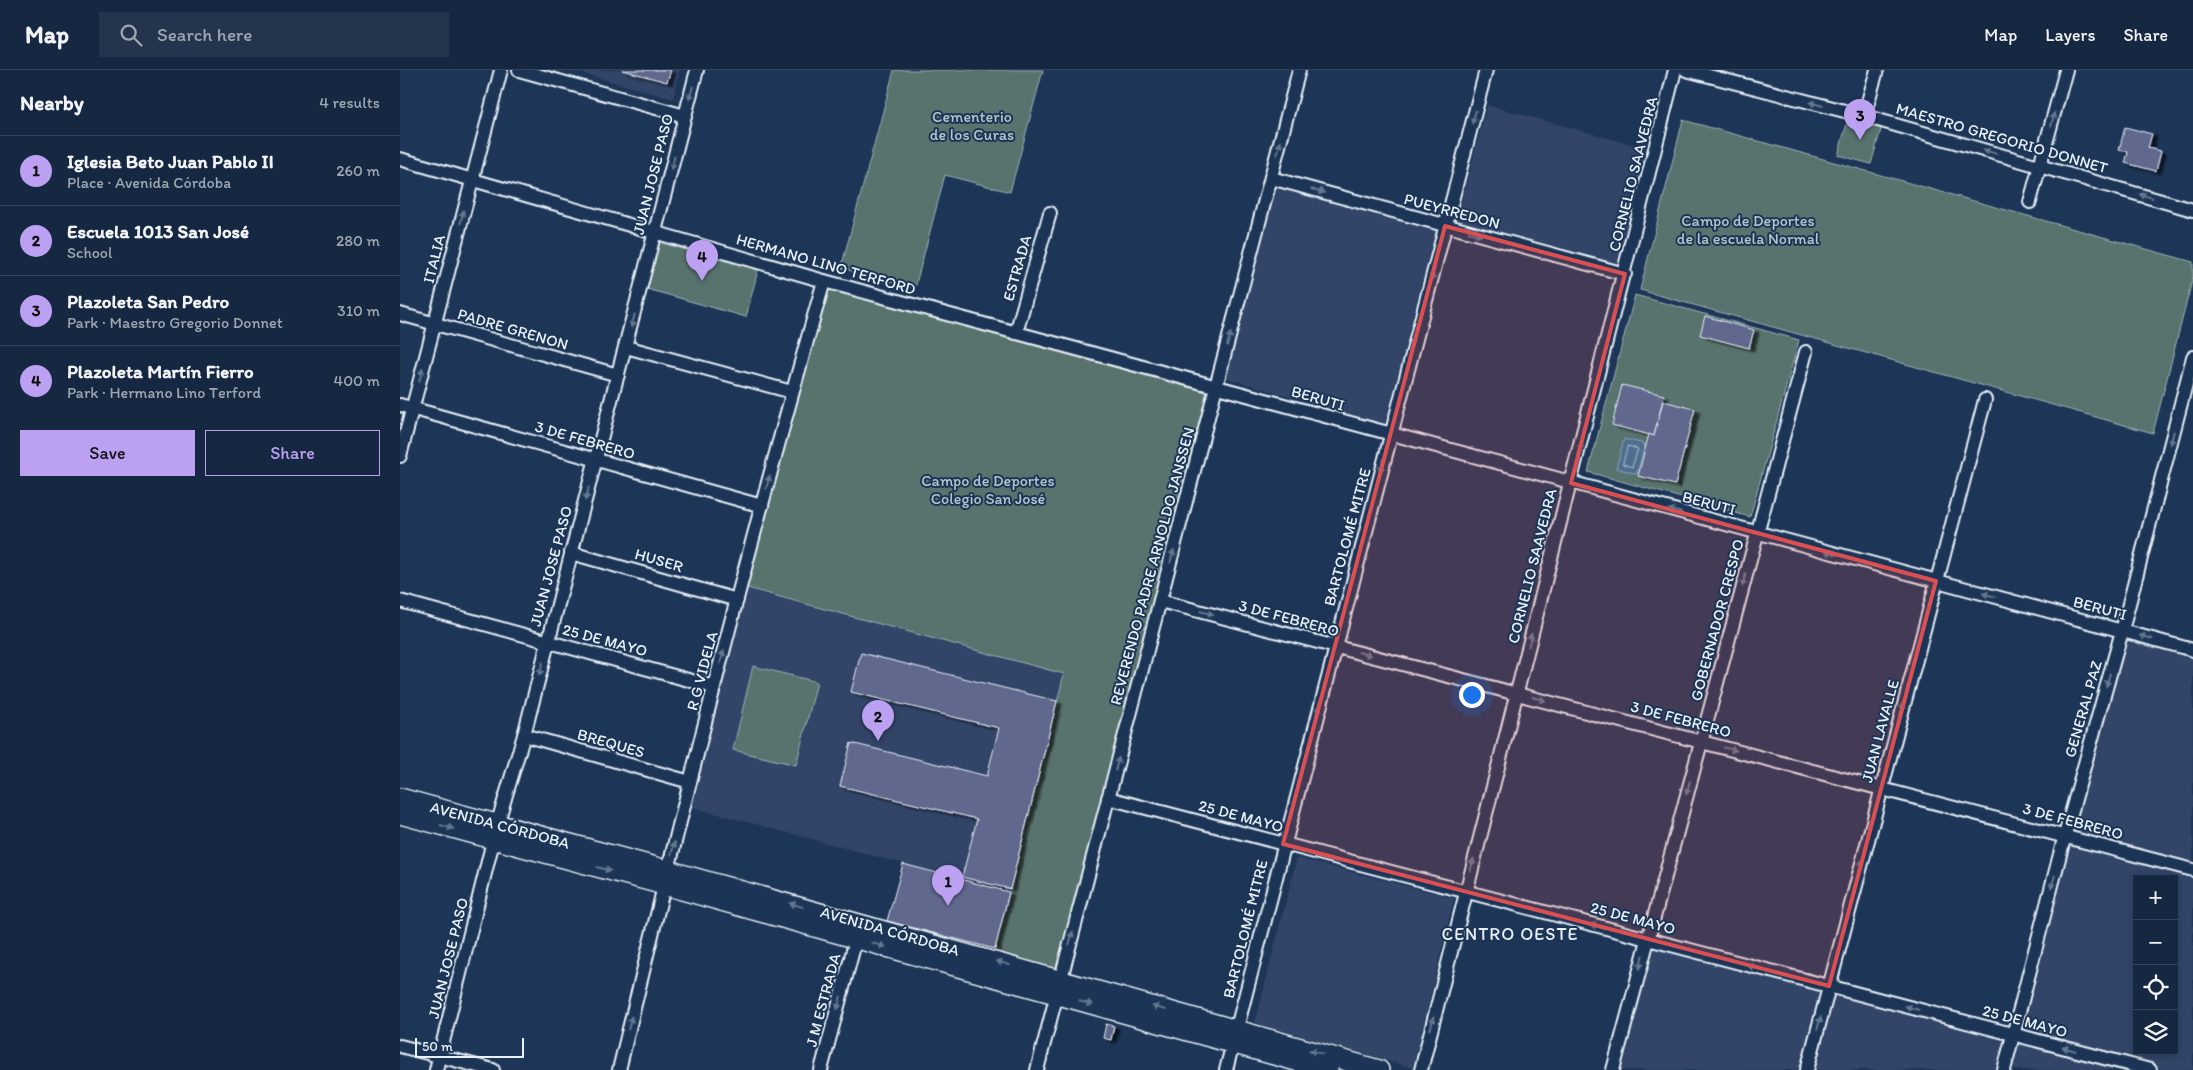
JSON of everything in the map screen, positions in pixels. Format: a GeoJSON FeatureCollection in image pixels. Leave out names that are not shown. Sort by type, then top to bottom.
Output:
{"type":"FeatureCollection","features":[{"type":"Feature","properties":{"kind":"main road","name":"AVENIDA CÓRDOBA"},"geometry":{"type":"LineString","coordinates":[[400,798],[495,833]]}},
{"type":"Feature","properties":{"kind":"main road","name":"AVENIDA CÓRDOBA"},"geometry":{"type":"LineString","coordinates":[[400,814],[495,833],[666,877],[1235,1036],[1379,1070]]}},
{"type":"Feature","properties":{"kind":"main road","name":"AVENIDA CÓRDOBA"},"geometry":{"type":"LineString","coordinates":[[666,877],[856,939],[1058,987]]}},
{"type":"Feature","properties":{"kind":"main road","name":"AVENIDA CÓRDOBA"},"geometry":{"type":"LineString","coordinates":[[1235,1036],[1328,1070]]}},
{"type":"Feature","properties":{"kind":"street","name":"ITALIA"},"geometry":{"type":"LineString","coordinates":[[400,456],[406,407],[434,324],[502,70]]}},
{"type":"Feature","properties":{"kind":"street"},"geometry":{"type":"LineString","coordinates":[[519,70],[685,116]]}},
{"type":"Feature","properties":{"kind":"street","name":"JUAN JOSE PASO"},"geometry":{"type":"LineString","coordinates":[[436,1070],[495,833],[524,736],[697,70]]}},
{"type":"Feature","properties":{"kind":"street","name":"REVERENDO PADRE ARNOLDO JANSSEN"},"geometry":{"type":"LineString","coordinates":[[1036,1070],[1299,70]]}},
{"type":"Feature","properties":{"kind":"street","name":"BARTOLOMÉ MITRE"},"geometry":{"type":"LineString","coordinates":[[1226,1070],[1283,844],[1486,70]]}},
{"type":"Feature","properties":{"kind":"street","name":"CORNELIO SAAVEDRA"},"geometry":{"type":"LineString","coordinates":[[1421,1070],[1516,693],[1625,274],[1675,70]]}},
{"type":"Feature","properties":{"kind":"street","name":"MAESTRO GREGORIO DONNET"},"geometry":{"type":"LineString","coordinates":[[1686,70],[1864,116],[2193,210]]}},
{"type":"Feature","properties":{"kind":"street"},"geometry":{"type":"LineString","coordinates":[[1864,116],[1877,70]]}},
{"type":"Feature","properties":{"kind":"street"},"geometry":{"type":"LineString","coordinates":[[2030,202],[2066,70]]}},
{"type":"Feature","properties":{"kind":"street","name":"HERMANO LINO TERFORD"},"geometry":{"type":"LineString","coordinates":[[400,159],[824,281],[1216,387]]}},
{"type":"Feature","properties":{"kind":"street","name":"PUEYRREDON"},"geometry":{"type":"LineString","coordinates":[[1271,178],[1625,274]]}},
{"type":"Feature","properties":{"kind":"street","name":"ESTRADA"},"geometry":{"type":"LineString","coordinates":[[1016,333],[1050,212]]}},
{"type":"Feature","properties":{"kind":"street","name":"R G VIDELA"},"geometry":{"type":"LineString","coordinates":[[619,1070],[714,687],[792,392],[824,281]]}},
{"type":"Feature","properties":{"kind":"street","name":"PADRE GRENON"},"geometry":{"type":"LineString","coordinates":[[400,314],[618,375]]}},
{"type":"Feature","properties":{"kind":"street"},"geometry":{"type":"LineString","coordinates":[[626,347],[792,392]]}},
{"type":"Feature","properties":{"kind":"street","name":"GOBERNADOR CRESPO"},"geometry":{"type":"LineString","coordinates":[[1613,1070],[1806,352]]}},
{"type":"Feature","properties":{"kind":"street","name":"GENERAL PAZ"},"geometry":{"type":"LineString","coordinates":[[2004,1070],[2065,835],[2122,631],[2193,357]]}},
{"type":"Feature","properties":{"kind":"street","name":"BERUTI"},"geometry":{"type":"LineString","coordinates":[[1216,387],[2193,650]]}},
{"type":"Feature","properties":{"kind":"street","name":"JUAN LAVALLE"},"geometry":{"type":"LineString","coordinates":[[1807,1070],[1985,400]]}},
{"type":"Feature","properties":{"kind":"street","name":"3 DE FEBRERO"},"geometry":{"type":"LineString","coordinates":[[406,407],[762,506]]}},
{"type":"Feature","properties":{"kind":"street","name":"HUSER"},"geometry":{"type":"LineString","coordinates":[[571,552],[737,600]]}},
{"type":"Feature","properties":{"kind":"street","name":"25 DE MAYO"},"geometry":{"type":"LineString","coordinates":[[400,601],[714,687]]}},
{"type":"Feature","properties":{"kind":"street","name":"3 DE FEBRERO"},"geometry":{"type":"LineString","coordinates":[[1160,601],[2065,835],[2193,870]]}},
{"type":"Feature","properties":{"kind":"street","name":"BREQUES"},"geometry":{"type":"LineString","coordinates":[[524,736],[690,782]]}},
{"type":"Feature","properties":{"kind":"street","name":"25 DE MAYO"},"geometry":{"type":"LineString","coordinates":[[1108,798],[2150,1070]]}},
{"type":"Feature","properties":{"kind":"street","name":"J M ESTRADA"},"geometry":{"type":"LineString","coordinates":[[821,1070],[856,939]]}},
{"type":"Feature","properties":{"kind":"street"},"geometry":{"type":"LineString","coordinates":[[400,1046],[492,1070]]}},
{"type":"Feature","properties":{"kind":"highlighted area"},"geometry":{"type":"Polygon","coordinates":[[[1445,226],[1625,274],[1571,483],[1936,581],[1829,986],[1283,844],[1445,226]]]}},
{"type":"Feature","properties":{"kind":"shaded area"},"geometry":{"type":"Polygon","coordinates":[[[571,70],[680,70],[673,99],[571,70]]]}},
{"type":"Feature","properties":{"kind":"shaded area"},"geometry":{"type":"Polygon","coordinates":[[[1487,105],[1645,148],[1617,266],[1456,222],[1487,105]]]}},
{"type":"Feature","properties":{"kind":"shaded area"},"geometry":{"type":"Polygon","coordinates":[[[1275,187],[1435,231],[1385,424],[1226,378],[1275,187]]]}},
{"type":"Feature","properties":{"kind":"shaded area"},"geometry":{"type":"Polygon","coordinates":[[[747,588],[1064,674],[1009,892],[691,807],[747,588]]]}},
{"type":"Feature","properties":{"kind":"shaded area"},"geometry":{"type":"Polygon","coordinates":[[[2122,631],[2193,649],[2193,1070],[1613,1070],[1647,939],[2013,1034],[2122,631]]]}},
{"type":"Feature","properties":{"kind":"shaded area"},"geometry":{"type":"Polygon","coordinates":[[[1297,858],[1454,898],[1413,1068],[1255,1023],[1297,858]]]}},
{"type":"Feature","properties":{"kind":"green space","name":"Cementerio de los Curas"},"geometry":{"type":"Polygon","coordinates":[[[894,70],[1043,70],[1010,192],[945,175],[915,288],[841,268],[894,70]]]}},
{"type":"Feature","properties":{"kind":"green space"},"geometry":{"type":"Polygon","coordinates":[[[1849,116],[1882,126],[1871,164],[1838,155],[1849,116]]]}},
{"type":"Feature","properties":{"kind":"green space","name":"Campo de Deportes de la escuela Normal"},"geometry":{"type":"Polygon","coordinates":[[[1683,120],[2193,262],[2193,277],[2153,433],[1640,290],[1683,120]]]}},
{"type":"Feature","properties":{"kind":"green space"},"geometry":{"type":"Polygon","coordinates":[[[658,242],[758,270],[746,317],[647,289],[658,242]]]}},
{"type":"Feature","properties":{"kind":"green space","name":"Campo de Deportes Colegio San José"},"geometry":{"type":"Polygon","coordinates":[[[824,281],[1216,387],[1063,970],[995,952],[1064,674],[747,588],[824,281]]]}},
{"type":"Feature","properties":{"kind":"green space"},"geometry":{"type":"Polygon","coordinates":[[[1635,295],[1799,340],[1750,517],[1588,472],[1635,295]]]}},
{"type":"Feature","properties":{"kind":"green space"},"geometry":{"type":"Polygon","coordinates":[[[753,666],[817,682],[796,765],[733,750],[753,666]]]}},
{"type":"Feature","properties":{"kind":"water"},"geometry":{"type":"Polygon","coordinates":[[[1624,439],[1645,444],[1637,474],[1616,468],[1624,439]]]}},
{"type":"Feature","properties":{"kind":"building"},"geometry":{"type":"Polygon","coordinates":[[[622,70],[671,70],[667,82],[622,70]]]}},
{"type":"Feature","properties":{"kind":"building"},"geometry":{"type":"Polygon","coordinates":[[[2125,127],[2152,134],[2148,148],[2161,151],[2156,171],[2125,163],[2128,152],[2119,150],[2125,127]]]}},
{"type":"Feature","properties":{"kind":"building"},"geometry":{"type":"Polygon","coordinates":[[[1705,316],[1754,330],[1749,348],[1700,335],[1705,316]]]}},
{"type":"Feature","properties":{"kind":"building"},"geometry":{"type":"Polygon","coordinates":[[[1622,385],[1664,395],[1654,436],[1612,425],[1622,385]]]}},
{"type":"Feature","properties":{"kind":"building"},"geometry":{"type":"Polygon","coordinates":[[[1663,401],[1695,409],[1675,485],[1638,476],[1649,434],[1654,436],[1663,401]]]}},
{"type":"Feature","properties":{"kind":"building"},"geometry":{"type":"Polygon","coordinates":[[[861,653],[1057,701],[1010,889],[962,877],[977,819],[840,786],[851,743],[987,776],[999,728],[851,692],[861,653]]]}},
{"type":"Feature","properties":{"kind":"building"},"geometry":{"type":"Polygon","coordinates":[[[903,864],[1009,892],[995,949],[887,921],[903,864]]]}},
{"type":"Feature","properties":{"kind":"building"},"geometry":{"type":"Polygon","coordinates":[[[1106,1024],[1114,1026],[1111,1040],[1103,1038],[1106,1024]]]}},
{"type":"Feature","properties":{"kind":"place","name":"Plazoleta San Pedro"},"geometry":{"type":"Point","coordinates":[1860,140]}},
{"type":"Feature","properties":{"kind":"place","name":"Plazoleta Martín Fierro"},"geometry":{"type":"Point","coordinates":[702,281]}},
{"type":"Feature","properties":{"kind":"place","name":"Escuela 1013 San José"},"geometry":{"type":"Point","coordinates":[878,741]}},
{"type":"Feature","properties":{"kind":"place","name":"Iglesia Beto Juan Pablo II"},"geometry":{"type":"Point","coordinates":[948,906]}},
{"type":"Feature","properties":{"kind":"district","name":"CENTRO OESTE"},"geometry":{"type":"Point","coordinates":[1510,934]}}]}
